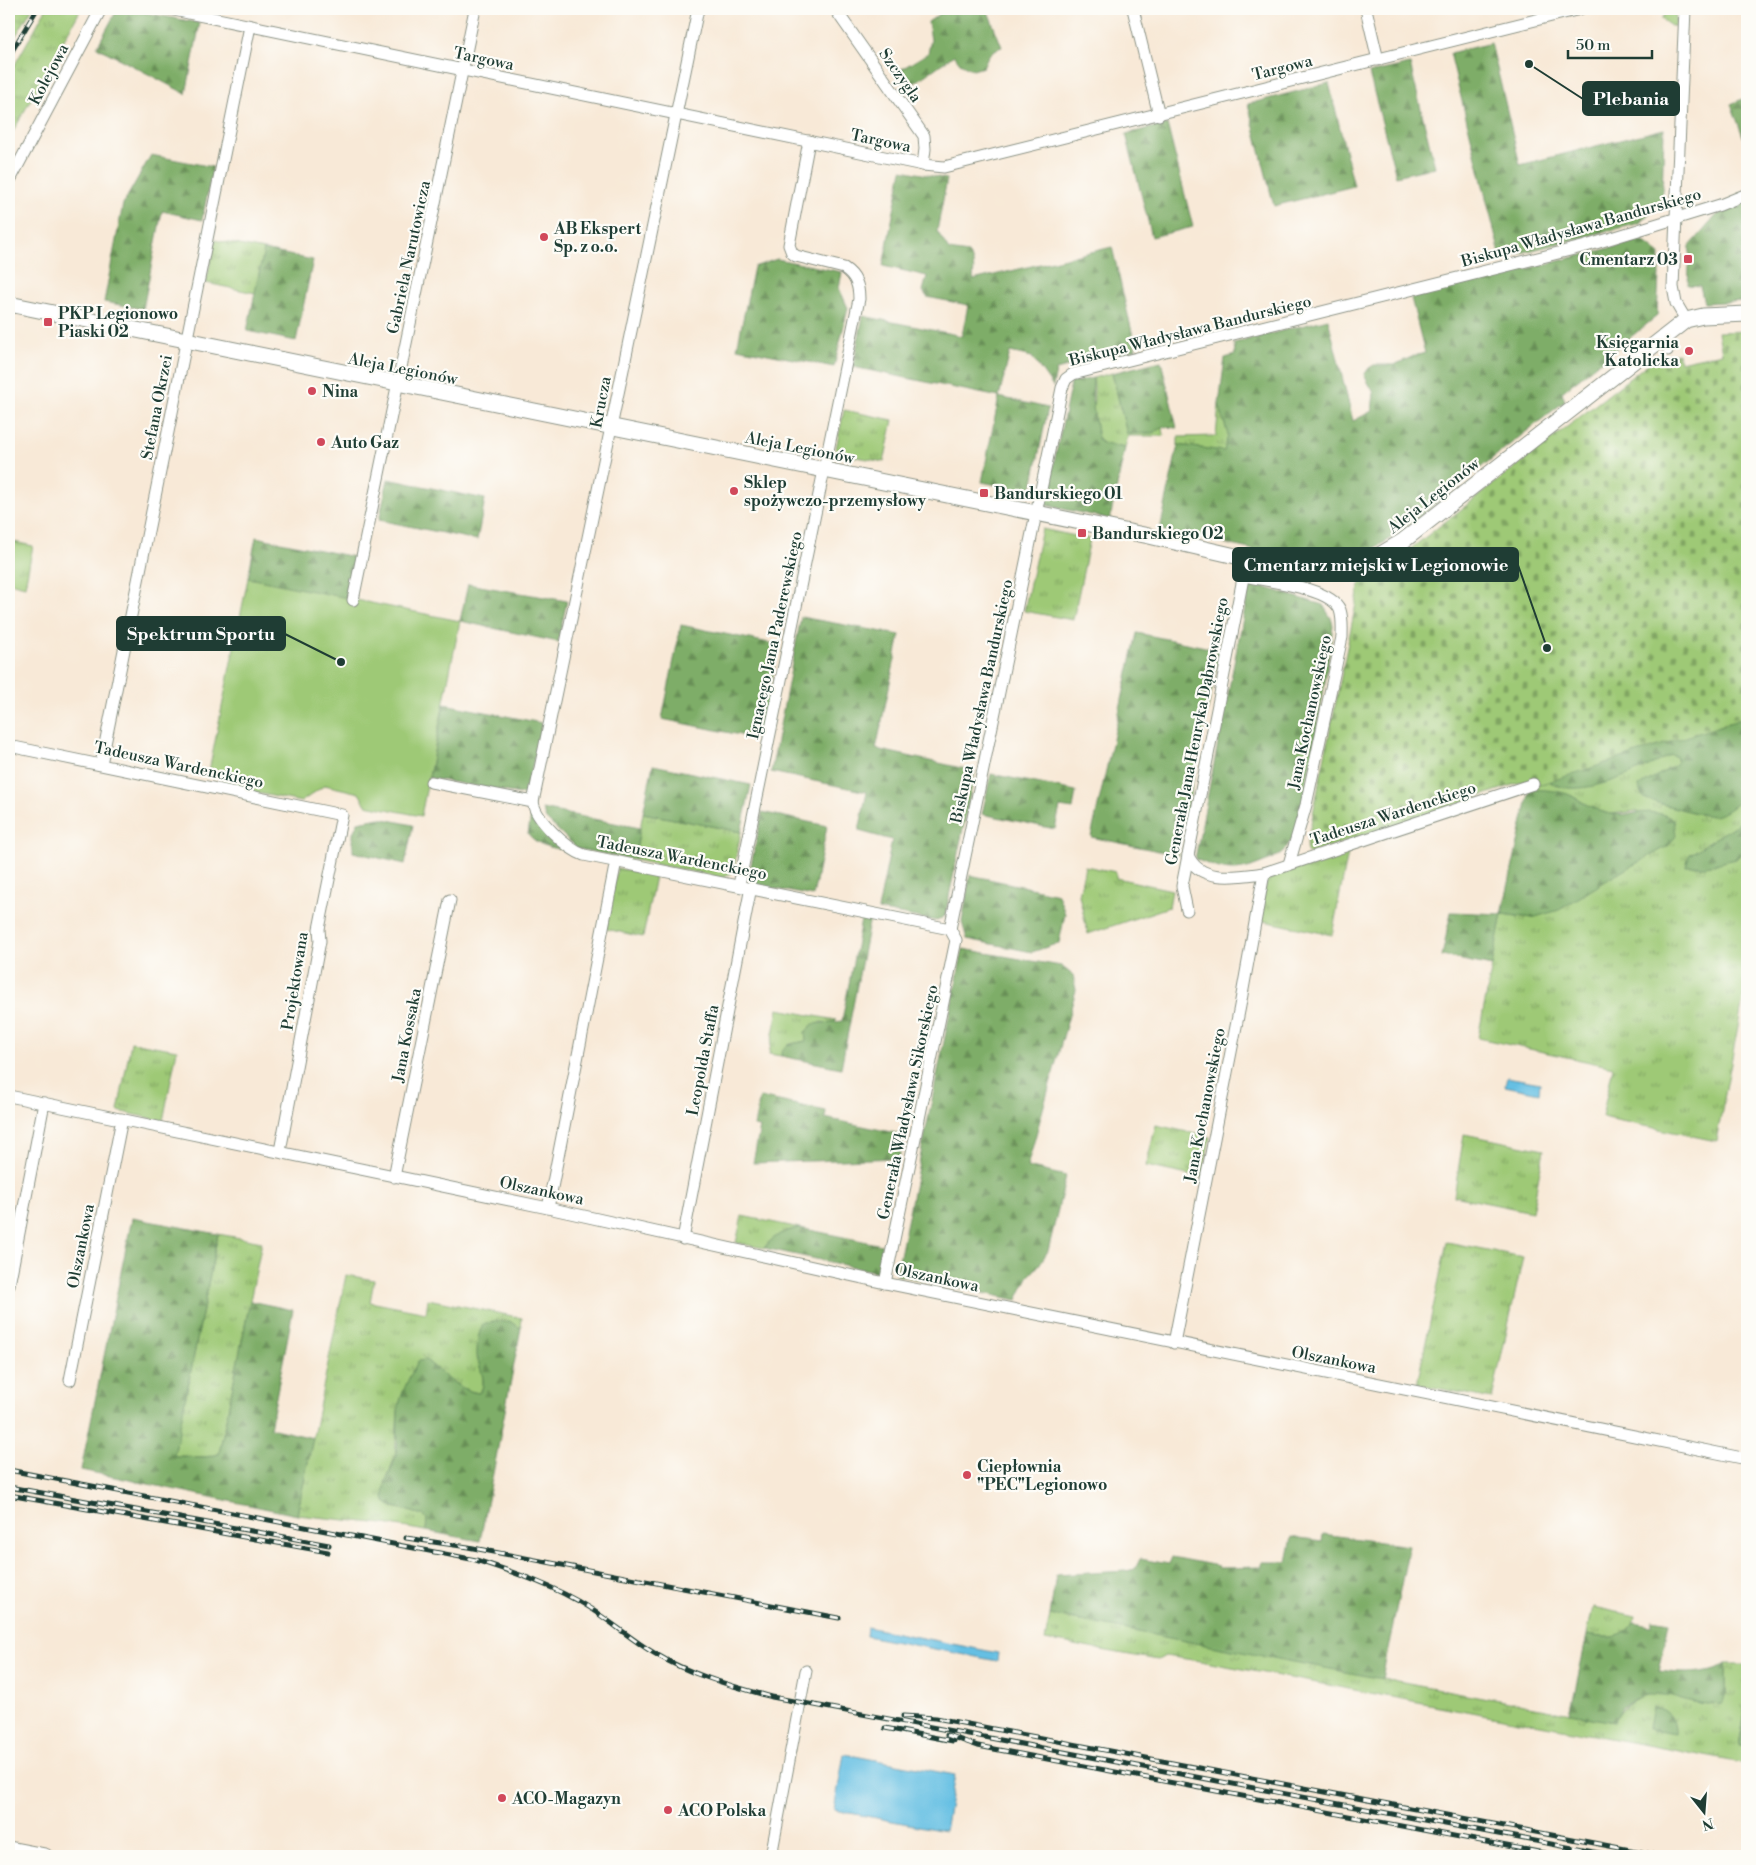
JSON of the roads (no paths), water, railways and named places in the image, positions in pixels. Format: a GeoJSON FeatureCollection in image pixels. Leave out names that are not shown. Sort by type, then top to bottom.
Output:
{"type":"FeatureCollection","features":[{"type":"Feature","properties":{"kind":"street","name":"Kolejowa"},"geometry":{"type":"LineString","coordinates":[[9,182],[101,9]]}},
{"type":"Feature","properties":{"kind":"street","name":"Targowa"},"geometry":{"type":"LineString","coordinates":[[169,9],[924,165],[952,167],[1580,9]]}},
{"type":"Feature","properties":{"kind":"street","name":"Gabriela Narutowicza"},"geometry":{"type":"LineString","coordinates":[[353,600],[399,385],[475,9]]}},
{"type":"Feature","properties":{"kind":"street","name":"Krucza"},"geometry":{"type":"LineString","coordinates":[[533,802],[698,9]]}},
{"type":"Feature","properties":{"kind":"street","name":"Szczygla"},"geometry":{"type":"LineString","coordinates":[[835,9],[924,136],[924,165]]}},
{"type":"Feature","properties":{"kind":"street"},"geometry":{"type":"LineString","coordinates":[[1133,9],[1159,114]]}},
{"type":"Feature","properties":{"kind":"street"},"geometry":{"type":"LineString","coordinates":[[1366,9],[1378,60]]}},
{"type":"Feature","properties":{"kind":"street"},"geometry":{"type":"LineString","coordinates":[[1685,9],[1673,291],[1678,309],[1686,320]]}},
{"type":"Feature","properties":{"kind":"street","name":"Stefana Okrzei"},"geometry":{"type":"LineString","coordinates":[[101,764],[250,26]]}},
{"type":"Feature","properties":{"kind":"street","name":"Ignacego Jana Paderewskiego"},"geometry":{"type":"LineString","coordinates":[[740,885],[859,299],[857,284],[851,272],[844,268],[796,256],[792,253],[789,245],[809,141]]}},
{"type":"Feature","properties":{"kind":"street","name":"Biskupa Władysława Bandurskiego"},"geometry":{"type":"LineString","coordinates":[[950,928],[1062,388],[1066,379],[1073,374],[1586,246],[1720,205],[1747,194]]}},
{"type":"Feature","properties":{"kind":"street","name":"Aleja Legionów"},"geometry":{"type":"LineString","coordinates":[[9,304],[399,385],[1149,536],[1293,568],[1330,570],[1362,563],[1381,556],[1417,531],[1686,320],[1703,316],[1747,314]]}},
{"type":"Feature","properties":{"kind":"street"},"geometry":{"type":"LineString","coordinates":[[1666,335],[1668,350]]}},
{"type":"Feature","properties":{"kind":"street","name":"Generała Jana Henryka Dąbrowskiego"},"geometry":{"type":"LineString","coordinates":[[1187,910],[1182,886],[1247,558]]}},
{"type":"Feature","properties":{"kind":"street","name":"Jana Kochanowskiego"},"geometry":{"type":"LineString","coordinates":[[1243,576],[1322,593],[1338,607],[1343,623],[1342,637],[1306,805],[1289,864]]}},
{"type":"Feature","properties":{"kind":"street","name":"Tadeusza Wardenckiego"},"geometry":{"type":"LineString","coordinates":[[9,746],[342,815]]}},
{"type":"Feature","properties":{"kind":"street"},"geometry":{"type":"LineString","coordinates":[[431,782],[533,802]]}},
{"type":"Feature","properties":{"kind":"street","name":"Tadeusza Wardenckiego"},"geometry":{"type":"LineString","coordinates":[[1188,855],[1196,868],[1209,874],[1241,875],[1264,873],[1533,784]]}},
{"type":"Feature","properties":{"kind":"street","name":"Tadeusza Wardenckiego"},"geometry":{"type":"LineString","coordinates":[[533,802],[536,814],[555,834],[584,855],[950,928]]}},
{"type":"Feature","properties":{"kind":"street","name":"Projektowana"},"geometry":{"type":"LineString","coordinates":[[280,1151],[320,941],[319,928],[342,815]]}},
{"type":"Feature","properties":{"kind":"street"},"geometry":{"type":"LineString","coordinates":[[548,1208],[616,861]]}},
{"type":"Feature","properties":{"kind":"street","name":"Jana Kochanowskiego"},"geometry":{"type":"LineString","coordinates":[[1174,1343],[1264,873]]}},
{"type":"Feature","properties":{"kind":"street","name":"Leopolda Staffa"},"geometry":{"type":"LineString","coordinates":[[683,1239],[751,887]]}},
{"type":"Feature","properties":{"kind":"street","name":"Jana Kossaka"},"geometry":{"type":"LineString","coordinates":[[394,1177],[450,900]]}},
{"type":"Feature","properties":{"kind":"street","name":"Generała Władysława Sikorskiego"},"geometry":{"type":"LineString","coordinates":[[885,1283],[956,940],[950,928]]}},
{"type":"Feature","properties":{"kind":"street","name":"Olszankowa"},"geometry":{"type":"LineString","coordinates":[[9,1096],[548,1208],[885,1283],[1747,1460]]}},
{"type":"Feature","properties":{"kind":"street"},"geometry":{"type":"LineString","coordinates":[[9,1285],[44,1103]]}},
{"type":"Feature","properties":{"kind":"street","name":"Olszankowa"},"geometry":{"type":"LineString","coordinates":[[70,1380],[122,1119]]}},
{"type":"Feature","properties":{"kind":"street"},"geometry":{"type":"LineString","coordinates":[[771,1856],[806,1671]]}},
{"type":"Feature","properties":{"kind":"street"},"geometry":{"type":"LineString","coordinates":[[9,1849],[45,1856]]}},
{"type":"Feature","properties":{"kind":"water"},"geometry":{"type":"Polygon","coordinates":[[[1507,1077],[1540,1083],[1539,1093],[1505,1086],[1507,1077]]]}},
{"type":"Feature","properties":{"kind":"water"},"geometry":{"type":"Polygon","coordinates":[[[867,1627],[998,1653],[997,1661],[866,1636],[867,1627]]]}},
{"type":"Feature","properties":{"kind":"water"},"geometry":{"type":"Polygon","coordinates":[[[844,1754],[955,1775],[945,1831],[834,1810],[844,1754]]]}},
{"type":"Feature","properties":{"kind":"railway"},"geometry":{"type":"LineString","coordinates":[[9,16],[12,9]]}},
{"type":"Feature","properties":{"kind":"railway"},"geometry":{"type":"LineString","coordinates":[[9,56],[37,9]]}},
{"type":"Feature","properties":{"kind":"railway"},"geometry":{"type":"LineString","coordinates":[[9,1470],[476,1560],[520,1575],[563,1593],[591,1609],[646,1648],[682,1668],[742,1689],[772,1697],[1615,1856]]}},
{"type":"Feature","properties":{"kind":"railway"},"geometry":{"type":"LineString","coordinates":[[9,1487],[329,1545]]}},
{"type":"Feature","properties":{"kind":"railway"},"geometry":{"type":"LineString","coordinates":[[9,1495],[328,1552]]}},
{"type":"Feature","properties":{"kind":"railway"},"geometry":{"type":"LineString","coordinates":[[406,1538],[468,1547],[839,1618]]}},
{"type":"Feature","properties":{"kind":"railway"},"geometry":{"type":"LineString","coordinates":[[903,1716],[936,1718],[1662,1856]]}},
{"type":"Feature","properties":{"kind":"railway"},"geometry":{"type":"LineString","coordinates":[[885,1728],[953,1741]]}},
{"type":"Feature","properties":{"kind":"railway"},"geometry":{"type":"LineString","coordinates":[[947,1735],[978,1746],[1560,1856]]}},
{"type":"Feature","properties":{"kind":"place","name":"Plebania"},"geometry":{"type":"Point","coordinates":[1529,64]}},
{"type":"Feature","properties":{"kind":"place","name":"AB Ekspert Sp. z o.o."},"geometry":{"type":"Point","coordinates":[544,237]}},
{"type":"Feature","properties":{"kind":"place","name":"Cmentarz 03"},"geometry":{"type":"Point","coordinates":[1688,259]}},
{"type":"Feature","properties":{"kind":"place","name":"PKP Legionowo Piaski 02"},"geometry":{"type":"Point","coordinates":[48,322]}},
{"type":"Feature","properties":{"kind":"place","name":"Księgarnia Katolicka"},"geometry":{"type":"Point","coordinates":[1689,351]}},
{"type":"Feature","properties":{"kind":"place","name":"Nina"},"geometry":{"type":"Point","coordinates":[312,391]}},
{"type":"Feature","properties":{"kind":"place","name":"Auto Gaz"},"geometry":{"type":"Point","coordinates":[321,442]}},
{"type":"Feature","properties":{"kind":"place","name":"Sklep spożywczo-przemysłowy"},"geometry":{"type":"Point","coordinates":[734,491]}},
{"type":"Feature","properties":{"kind":"place","name":"Bandurskiego 01"},"geometry":{"type":"Point","coordinates":[984,493]}},
{"type":"Feature","properties":{"kind":"place","name":"Bandurskiego 02"},"geometry":{"type":"Point","coordinates":[1082,533]}},
{"type":"Feature","properties":{"kind":"place","name":"Cmentarz miejski w Legionowie"},"geometry":{"type":"Point","coordinates":[1547,648]}},
{"type":"Feature","properties":{"kind":"place","name":"Spektrum Sportu"},"geometry":{"type":"Point","coordinates":[341,662]}},
{"type":"Feature","properties":{"kind":"place","name":"Ciepłownia \"PEC\"Legionowo"},"geometry":{"type":"Point","coordinates":[967,1475]}},
{"type":"Feature","properties":{"kind":"place","name":"ACO-Magazyn"},"geometry":{"type":"Point","coordinates":[502,1798]}},
{"type":"Feature","properties":{"kind":"place","name":"ACO Polska"},"geometry":{"type":"Point","coordinates":[668,1810]}}]}
